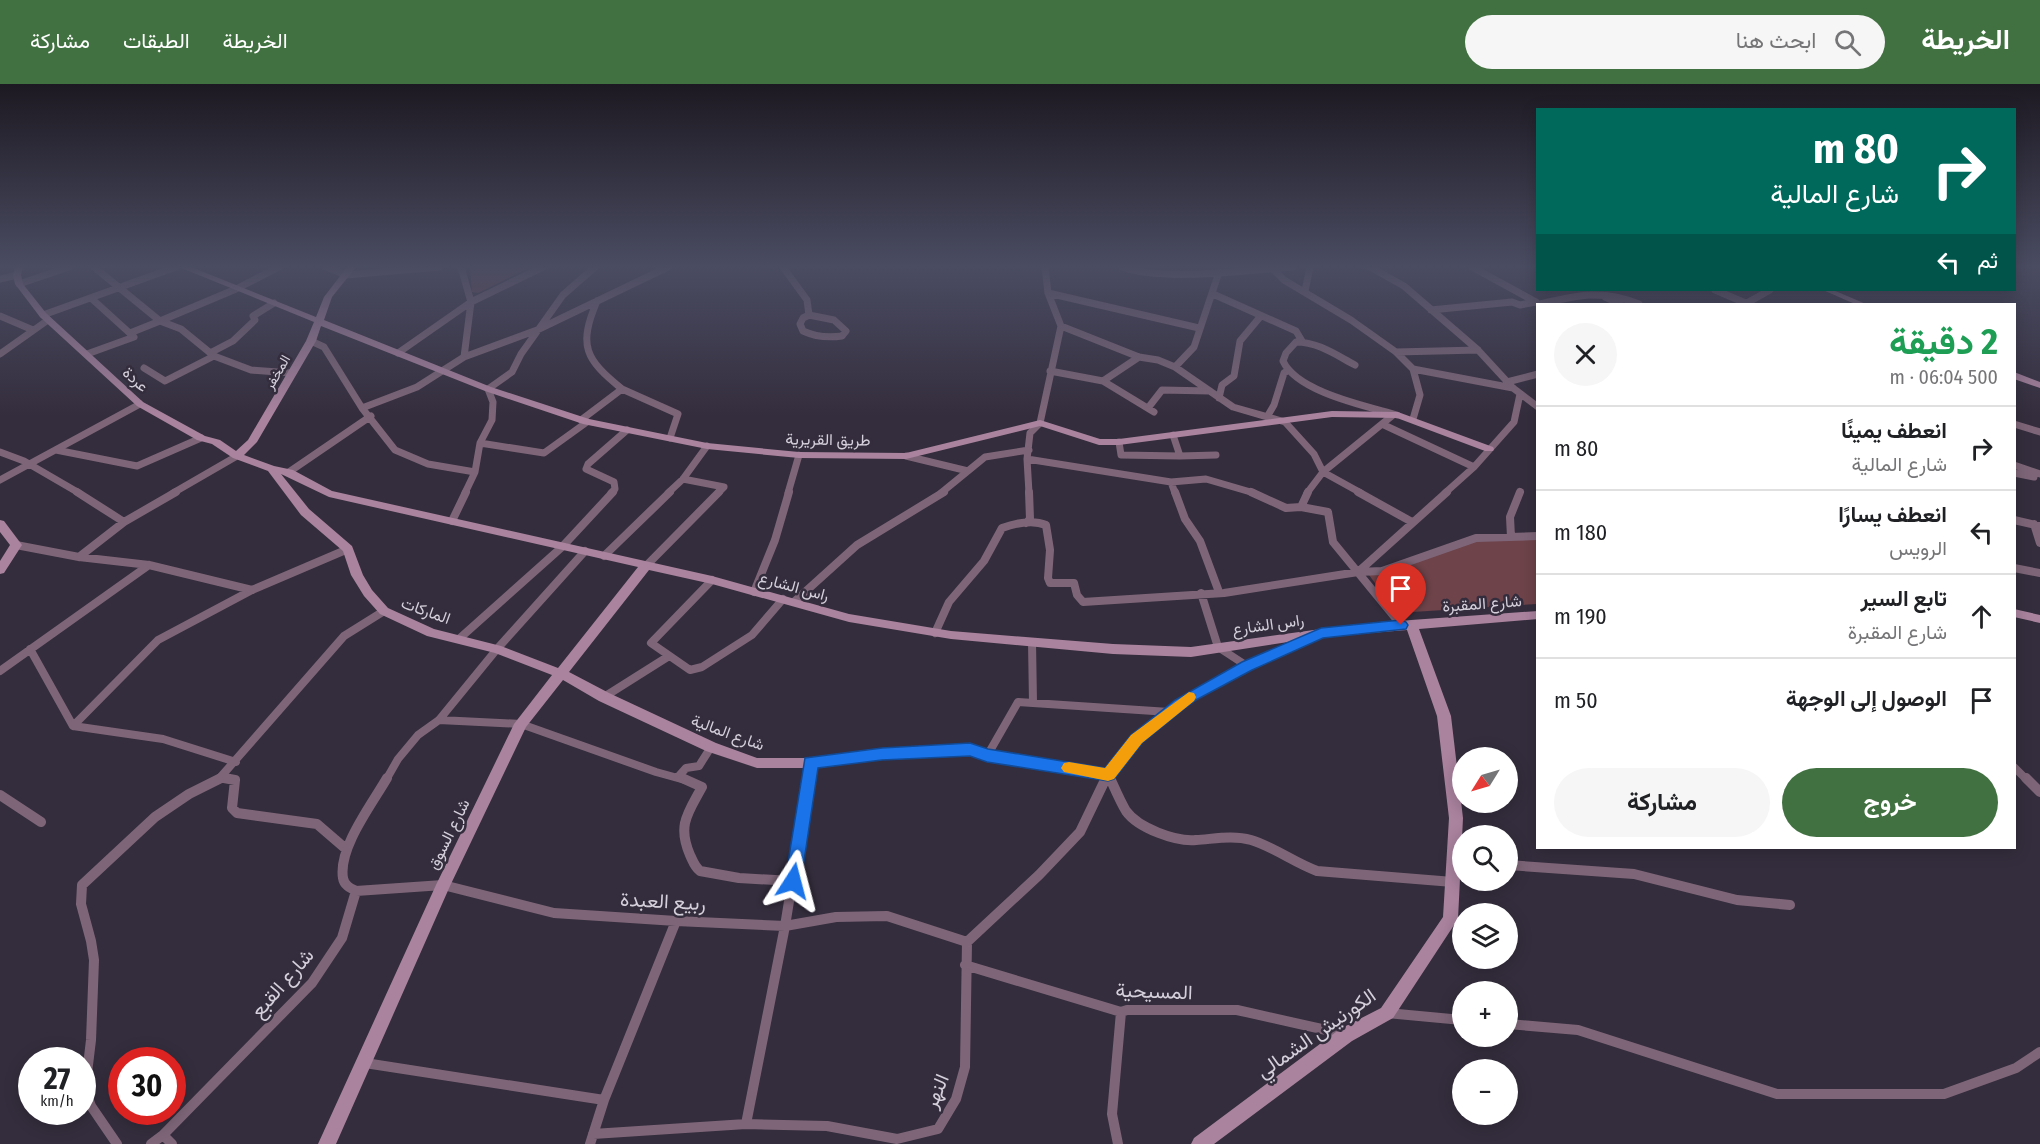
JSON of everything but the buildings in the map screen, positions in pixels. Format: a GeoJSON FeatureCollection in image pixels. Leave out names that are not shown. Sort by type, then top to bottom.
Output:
{"type":"FeatureCollection","features":[{"type":"Feature","properties":{"kind":"street"},"geometry":{"type":"LineString","coordinates":[[1,316],[33,330]]}},
{"type":"Feature","properties":{"kind":"street"},"geometry":{"type":"LineString","coordinates":[[87,354],[134,337],[112,316]]}},
{"type":"Feature","properties":{"kind":"street"},"geometry":{"type":"LineString","coordinates":[[155,316],[180,329],[212,354],[250,370],[291,373]]}},
{"type":"Feature","properties":{"kind":"street"},"geometry":{"type":"LineString","coordinates":[[130,333],[171,316]]}},
{"type":"Feature","properties":{"kind":"street"},"geometry":{"type":"LineString","coordinates":[[144,368],[165,381],[233,341],[255,320],[253,316]]}},
{"type":"Feature","properties":{"kind":"street","name":"طريق القريرية"},"geometry":{"type":"LineString","coordinates":[[307,316],[488,389],[584,421],[707,446],[799,455],[906,456],[1040,423]]}},
{"type":"Feature","properties":{"kind":"street","name":"المخفر"},"geometry":{"type":"LineString","coordinates":[[237,456],[252,442],[311,341],[320,316]]}},
{"type":"Feature","properties":{"kind":"street"},"geometry":{"type":"LineString","coordinates":[[398,353],[450,316]]}},
{"type":"Feature","properties":{"kind":"street"},"geometry":{"type":"LineString","coordinates":[[464,357],[469,316]]}},
{"type":"Feature","properties":{"kind":"street"},"geometry":{"type":"LineString","coordinates":[[452,521],[475,472],[480,443],[492,420],[493,402],[488,389],[512,372],[547,316]]}},
{"type":"Feature","properties":{"kind":"street"},"geometry":{"type":"LineString","coordinates":[[362,408],[417,387],[444,372],[464,357],[537,330],[564,316]]}},
{"type":"Feature","properties":{"kind":"street"},"geometry":{"type":"LineString","coordinates":[[590,316],[583,345],[596,369],[622,389],[678,414],[670,438]]}},
{"type":"Feature","properties":{"kind":"street"},"geometry":{"type":"LineString","coordinates":[[808,316],[800,324],[802,331],[813,337],[827,339],[842,336],[846,331],[834,320],[816,316]]}},
{"type":"Feature","properties":{"kind":"street"},"geometry":{"type":"LineString","coordinates":[[1026,523],[1030,519],[1027,459],[1030,433],[1040,423],[1061,326],[1057,316]]}},
{"type":"Feature","properties":{"kind":"street"},"geometry":{"type":"LineString","coordinates":[[1149,316],[1198,328]]}},
{"type":"Feature","properties":{"kind":"street"},"geometry":{"type":"LineString","coordinates":[[1175,367],[1194,347],[1203,316]]}},
{"type":"Feature","properties":{"kind":"street"},"geometry":{"type":"LineString","coordinates":[[1343,316],[1396,352],[1413,369],[1420,395],[1413,419]]}},
{"type":"Feature","properties":{"kind":"street"},"geometry":{"type":"LineString","coordinates":[[1439,316],[1478,350],[1513,388],[1536,406]]}},
{"type":"Feature","properties":{"kind":"street"},"geometry":{"type":"LineString","coordinates":[[2,351],[33,330],[46,317]]}},
{"type":"Feature","properties":{"kind":"street","name":"عردة"},"geometry":{"type":"LineString","coordinates":[[46,317],[140,404],[201,438],[216,442],[237,456],[272,469]]}},
{"type":"Feature","properties":{"kind":"street"},"geometry":{"type":"LineString","coordinates":[[1219,398],[1222,385],[1234,376],[1240,341],[1260,317],[1296,331],[1302,341]]}},
{"type":"Feature","properties":{"kind":"street"},"geometry":{"type":"LineString","coordinates":[[1061,326],[1139,357],[1158,360],[1175,367],[1233,407],[1285,422],[1314,454],[1323,472],[1412,522]]}},
{"type":"Feature","properties":{"kind":"street"},"geometry":{"type":"LineString","coordinates":[[311,341],[324,347],[362,408],[370,416],[388,444],[405,455],[427,464],[475,472]]}},
{"type":"Feature","properties":{"kind":"street"},"geometry":{"type":"LineString","coordinates":[[1355,365],[1319,345],[1302,341],[1296,342],[1284,355],[1283,361],[1287,371],[1297,379],[1320,389],[1413,419],[1489,449]]}},
{"type":"Feature","properties":{"kind":"street"},"geometry":{"type":"LineString","coordinates":[[1396,352],[1478,350]]}},
{"type":"Feature","properties":{"kind":"street"},"geometry":{"type":"LineString","coordinates":[[1103,381],[1139,357]]}},
{"type":"Feature","properties":{"kind":"street"},"geometry":{"type":"LineString","coordinates":[[1413,369],[1513,388]]}},
{"type":"Feature","properties":{"kind":"street"},"geometry":{"type":"LineString","coordinates":[[1050,370],[1103,381],[1151,410],[1162,390],[1211,392]]}},
{"type":"Feature","properties":{"kind":"street"},"geometry":{"type":"LineString","coordinates":[[1267,417],[1274,405],[1284,373],[1287,371]]}},
{"type":"Feature","properties":{"kind":"street"},"geometry":{"type":"LineString","coordinates":[[2016,371],[2040,380]]}},
{"type":"Feature","properties":{"kind":"street"},"geometry":{"type":"LineString","coordinates":[[1507,382],[1536,375]]}},
{"type":"Feature","properties":{"kind":"street"},"geometry":{"type":"LineString","coordinates":[[2016,376],[2040,385]]}},
{"type":"Feature","properties":{"kind":"street"},"geometry":{"type":"LineString","coordinates":[[480,443],[544,453],[622,389]]}},
{"type":"Feature","properties":{"kind":"street"},"geometry":{"type":"LineString","coordinates":[[1358,572],[1474,467],[1514,422],[1520,394]]}},
{"type":"Feature","properties":{"kind":"street"},"geometry":{"type":"LineString","coordinates":[[0,480],[140,404]]}},
{"type":"Feature","properties":{"kind":"street"},"geometry":{"type":"LineString","coordinates":[[1040,423],[1099,442],[1119,442],[1285,422],[1332,414],[1396,415]]}},
{"type":"Feature","properties":{"kind":"street"},"geometry":{"type":"LineString","coordinates":[[1301,507],[1312,484],[1323,472],[1396,415]]}},
{"type":"Feature","properties":{"kind":"street"},"geometry":{"type":"LineString","coordinates":[[290,472],[370,416]]}},
{"type":"Feature","properties":{"kind":"street"},"geometry":{"type":"LineString","coordinates":[[1384,425],[1474,467]]}},
{"type":"Feature","properties":{"kind":"street"},"geometry":{"type":"LineString","coordinates":[[2016,425],[2040,432]]}},
{"type":"Feature","properties":{"kind":"street"},"geometry":{"type":"LineString","coordinates":[[460,638],[562,547],[615,489],[614,482],[586,469],[588,464],[627,430]]}},
{"type":"Feature","properties":{"kind":"street"},"geometry":{"type":"LineString","coordinates":[[1173,435],[1180,456]]}},
{"type":"Feature","properties":{"kind":"street"},"geometry":{"type":"LineString","coordinates":[[56,450],[137,466],[201,438]]}},
{"type":"Feature","properties":{"kind":"street"},"geometry":{"type":"LineString","coordinates":[[1119,442],[1121,455],[1216,455]]}},
{"type":"Feature","properties":{"kind":"street"},"geometry":{"type":"LineString","coordinates":[[604,556],[683,479],[707,446]]}},
{"type":"Feature","properties":{"kind":"street"},"geometry":{"type":"LineString","coordinates":[[712,580],[651,643],[690,670],[702,667],[752,635],[789,600],[857,545],[948,489],[985,457],[1029,450]]}},
{"type":"Feature","properties":{"kind":"street"},"geometry":{"type":"LineString","coordinates":[[0,452],[5,452],[29,464],[124,522]]}},
{"type":"Feature","properties":{"kind":"street"},"geometry":{"type":"LineString","coordinates":[[754,592],[775,540],[799,455]]}},
{"type":"Feature","properties":{"kind":"street"},"geometry":{"type":"LineString","coordinates":[[79,557],[124,522],[237,456]]}},
{"type":"Feature","properties":{"kind":"street"},"geometry":{"type":"LineString","coordinates":[[906,456],[968,471]]}},
{"type":"Feature","properties":{"kind":"street"},"geometry":{"type":"LineString","coordinates":[[1027,459],[1171,482],[1206,479],[1245,489],[1286,508],[1301,507],[1328,512],[1333,542],[1406,625]]}},
{"type":"Feature","properties":{"kind":"street"},"geometry":{"type":"LineString","coordinates":[[2016,466],[2040,476]]}},
{"type":"Feature","properties":{"kind":"street","name":"راس الشارع"},"geometry":{"type":"LineString","coordinates":[[272,469],[290,472],[329,494],[452,521],[481,530],[585,551],[645,567],[712,580],[849,618],[935,633],[1113,650],[1191,652],[1321,633]]}},
{"type":"Feature","properties":{"kind":"street","name":"الماركات"},"geometry":{"type":"LineString","coordinates":[[272,469],[305,512],[348,549],[357,575],[368,593],[384,611],[431,633],[460,638],[497,649],[562,674]]}},
{"type":"Feature","properties":{"kind":"street"},"geometry":{"type":"LineString","coordinates":[[2016,473],[2040,476]]}},
{"type":"Feature","properties":{"kind":"street"},"geometry":{"type":"LineString","coordinates":[[645,567],[724,487],[683,479]]}},
{"type":"Feature","properties":{"kind":"street"},"geometry":{"type":"LineString","coordinates":[[1171,482],[1185,519],[1200,541],[1219,592]]}},
{"type":"Feature","properties":{"kind":"street"},"geometry":{"type":"LineString","coordinates":[[1511,537],[1510,518],[1520,492]]}},
{"type":"Feature","properties":{"kind":"street"},"geometry":{"type":"LineString","coordinates":[[2016,520],[2037,525],[2040,543]]}},
{"type":"Feature","properties":{"kind":"street"},"geometry":{"type":"LineString","coordinates":[[935,633],[949,602],[984,561],[1002,528],[1037,521],[1046,525],[1050,550],[1048,578],[1050,583],[1074,583],[1077,595],[1083,602],[1219,592],[1295,583],[1358,572],[1382,571],[1476,538],[1536,536]]}},
{"type":"Feature","properties":{"kind":"street"},"geometry":{"type":"LineString","coordinates":[[0,524],[16,545],[79,557],[149,565],[252,590]]}},
{"type":"Feature","properties":{"kind":"street"},"geometry":{"type":"LineString","coordinates":[[0,570],[16,545]]}},
{"type":"Feature","properties":{"kind":"street"},"geometry":{"type":"LineString","coordinates":[[73,726],[158,640],[252,590],[348,549]]}},
{"type":"Feature","properties":{"kind":"street"},"geometry":{"type":"LineString","coordinates":[[356,891],[347,886],[343,878],[346,849],[398,759],[418,735],[439,720],[497,649],[585,551]]}},
{"type":"Feature","properties":{"kind":"street"},"geometry":{"type":"LineString","coordinates":[[0,670],[149,565]]}},
{"type":"Feature","properties":{"kind":"street","name":"شارع السوق"},"geometry":{"type":"LineString","coordinates":[[327,1144],[443,885],[521,724],[645,567]]}},
{"type":"Feature","properties":{"kind":"street"},"geometry":{"type":"LineString","coordinates":[[2016,568],[2040,573]]}},
{"type":"Feature","properties":{"kind":"street"},"geometry":{"type":"LineString","coordinates":[[1201,593],[1218,647],[1247,666]]}},
{"type":"Feature","properties":{"kind":"street"},"geometry":{"type":"LineString","coordinates":[[117,1144],[85,1092],[93,1030],[91,1003],[94,957],[90,930],[81,911],[78,897],[82,885],[155,817],[189,794],[222,778],[344,636],[384,611]]}},
{"type":"Feature","properties":{"kind":"street"},"geometry":{"type":"LineString","coordinates":[[2016,614],[2040,619]]}},
{"type":"Feature","properties":{"kind":"street","name":"شارع المقبرة"},"geometry":{"type":"LineString","coordinates":[[1321,633],[1536,615]]}},
{"type":"Feature","properties":{"kind":"street","name":"الكورنيش الشمالي"},"geometry":{"type":"LineString","coordinates":[[1406,625],[1444,716],[1456,825]]}},
{"type":"Feature","properties":{"kind":"street"},"geometry":{"type":"LineString","coordinates":[[967,942],[1039,875],[1080,831],[1108,775],[1137,739],[1191,696],[1247,666],[1321,633]]}},
{"type":"Feature","properties":{"kind":"street"},"geometry":{"type":"LineString","coordinates":[[1032,642],[1034,703]]}},
{"type":"Feature","properties":{"kind":"street"},"geometry":{"type":"LineString","coordinates":[[30,649],[73,726]]}},
{"type":"Feature","properties":{"kind":"street"},"geometry":{"type":"LineString","coordinates":[[604,697],[669,656]]}},
{"type":"Feature","properties":{"kind":"street","name":"شارع المالية"},"geometry":{"type":"LineString","coordinates":[[562,674],[604,697],[711,747],[757,763],[811,763],[882,754],[970,749],[987,756],[1108,775]]}},
{"type":"Feature","properties":{"kind":"street"},"geometry":{"type":"LineString","coordinates":[[987,756],[1018,702],[1169,712]]}},
{"type":"Feature","properties":{"kind":"street"},"geometry":{"type":"LineString","coordinates":[[439,720],[521,724],[702,787],[683,824],[683,840],[694,867],[700,871],[740,878],[793,881]]}},
{"type":"Feature","properties":{"kind":"street"},"geometry":{"type":"LineString","coordinates":[[73,726],[163,739],[237,762]]}},
{"type":"Feature","properties":{"kind":"street"},"geometry":{"type":"LineString","coordinates":[[678,777],[686,768],[699,766],[711,747]]}},
{"type":"Feature","properties":{"kind":"street"},"geometry":{"type":"LineString","coordinates":[[746,1124],[785,926],[811,763]]}},
{"type":"Feature","properties":{"kind":"street"},"geometry":{"type":"LineString","coordinates":[[2016,769],[2040,792]]}},
{"type":"Feature","properties":{"kind":"street"},"geometry":{"type":"LineString","coordinates":[[1108,775],[1127,812],[1136,820],[1167,837],[1190,841],[1236,837],[1252,840],[1296,863],[1317,871],[1338,874],[1452,875]]}},
{"type":"Feature","properties":{"kind":"street"},"geometry":{"type":"LineString","coordinates":[[222,778],[234,780],[236,785],[232,808],[237,813],[317,824],[346,849]]}},
{"type":"Feature","properties":{"kind":"street"},"geometry":{"type":"LineString","coordinates":[[0,795],[40,822]]}},
{"type":"Feature","properties":{"kind":"street"},"geometry":{"type":"LineString","coordinates":[[1518,865],[1634,874],[1737,900],[1790,905]]}},
{"type":"Feature","properties":{"kind":"street","name":"ربيع العبدة"},"geometry":{"type":"LineString","coordinates":[[356,891],[443,885],[554,913],[676,921],[785,926],[836,917],[887,916],[967,942]]}},
{"type":"Feature","properties":{"kind":"street","name":"شارع القبع"},"geometry":{"type":"LineString","coordinates":[[151,1144],[163,1135],[312,983],[342,938],[356,891]]}},
{"type":"Feature","properties":{"kind":"street","name":"الكورنيش الشمالي"},"geometry":{"type":"LineString","coordinates":[[1200,1144],[1346,1035],[1387,1013],[1450,919],[1454,891]]}},
{"type":"Feature","properties":{"kind":"street"},"geometry":{"type":"LineString","coordinates":[[592,1139],[604,1100],[676,921]]}},
{"type":"Feature","properties":{"kind":"street","name":"النهر"},"geometry":{"type":"LineString","coordinates":[[592,1139],[746,1124],[827,1126],[896,1141],[938,1129],[956,1099],[965,1067],[967,942]]}},
{"type":"Feature","properties":{"kind":"street","name":"المسيحية"},"geometry":{"type":"LineString","coordinates":[[965,964],[1121,1012],[1127,1010],[1237,1010],[1346,1035]]}},
{"type":"Feature","properties":{"kind":"street"},"geometry":{"type":"LineString","coordinates":[[1118,1144],[1112,1114],[1121,1012]]}},
{"type":"Feature","properties":{"kind":"street"},"geometry":{"type":"LineString","coordinates":[[1387,1013],[1452,1019]]}},
{"type":"Feature","properties":{"kind":"street"},"geometry":{"type":"LineString","coordinates":[[1518,1025],[1578,1030],[1777,1094],[1944,1094],[2016,1068],[2040,1052]]}},
{"type":"Feature","properties":{"kind":"street"},"geometry":{"type":"LineString","coordinates":[[365,1063],[604,1100]]}},
{"type":"Feature","properties":{"kind":"street"},"geometry":{"type":"LineString","coordinates":[[163,1135],[172,1144]]}},
{"type":"Feature","properties":{"kind":"shaded area"},"geometry":{"type":"Polygon","coordinates":[[[1536,539],[1536,604],[1397,613],[1369,575],[1467,541],[1536,539]]]}},
{"type":"Feature","properties":{"kind":"slow traffic"},"geometry":{"type":"LineString","coordinates":[[1069,768],[1108,775],[1137,739],[1189,697]]}},
{"type":"Feature","properties":{"kind":"route"},"geometry":{"type":"LineString","coordinates":[[793,881],[811,763],[882,754],[970,749],[987,756],[1108,775],[1137,739],[1180,704],[1247,666],[1321,633],[1401,625]]}}]}
